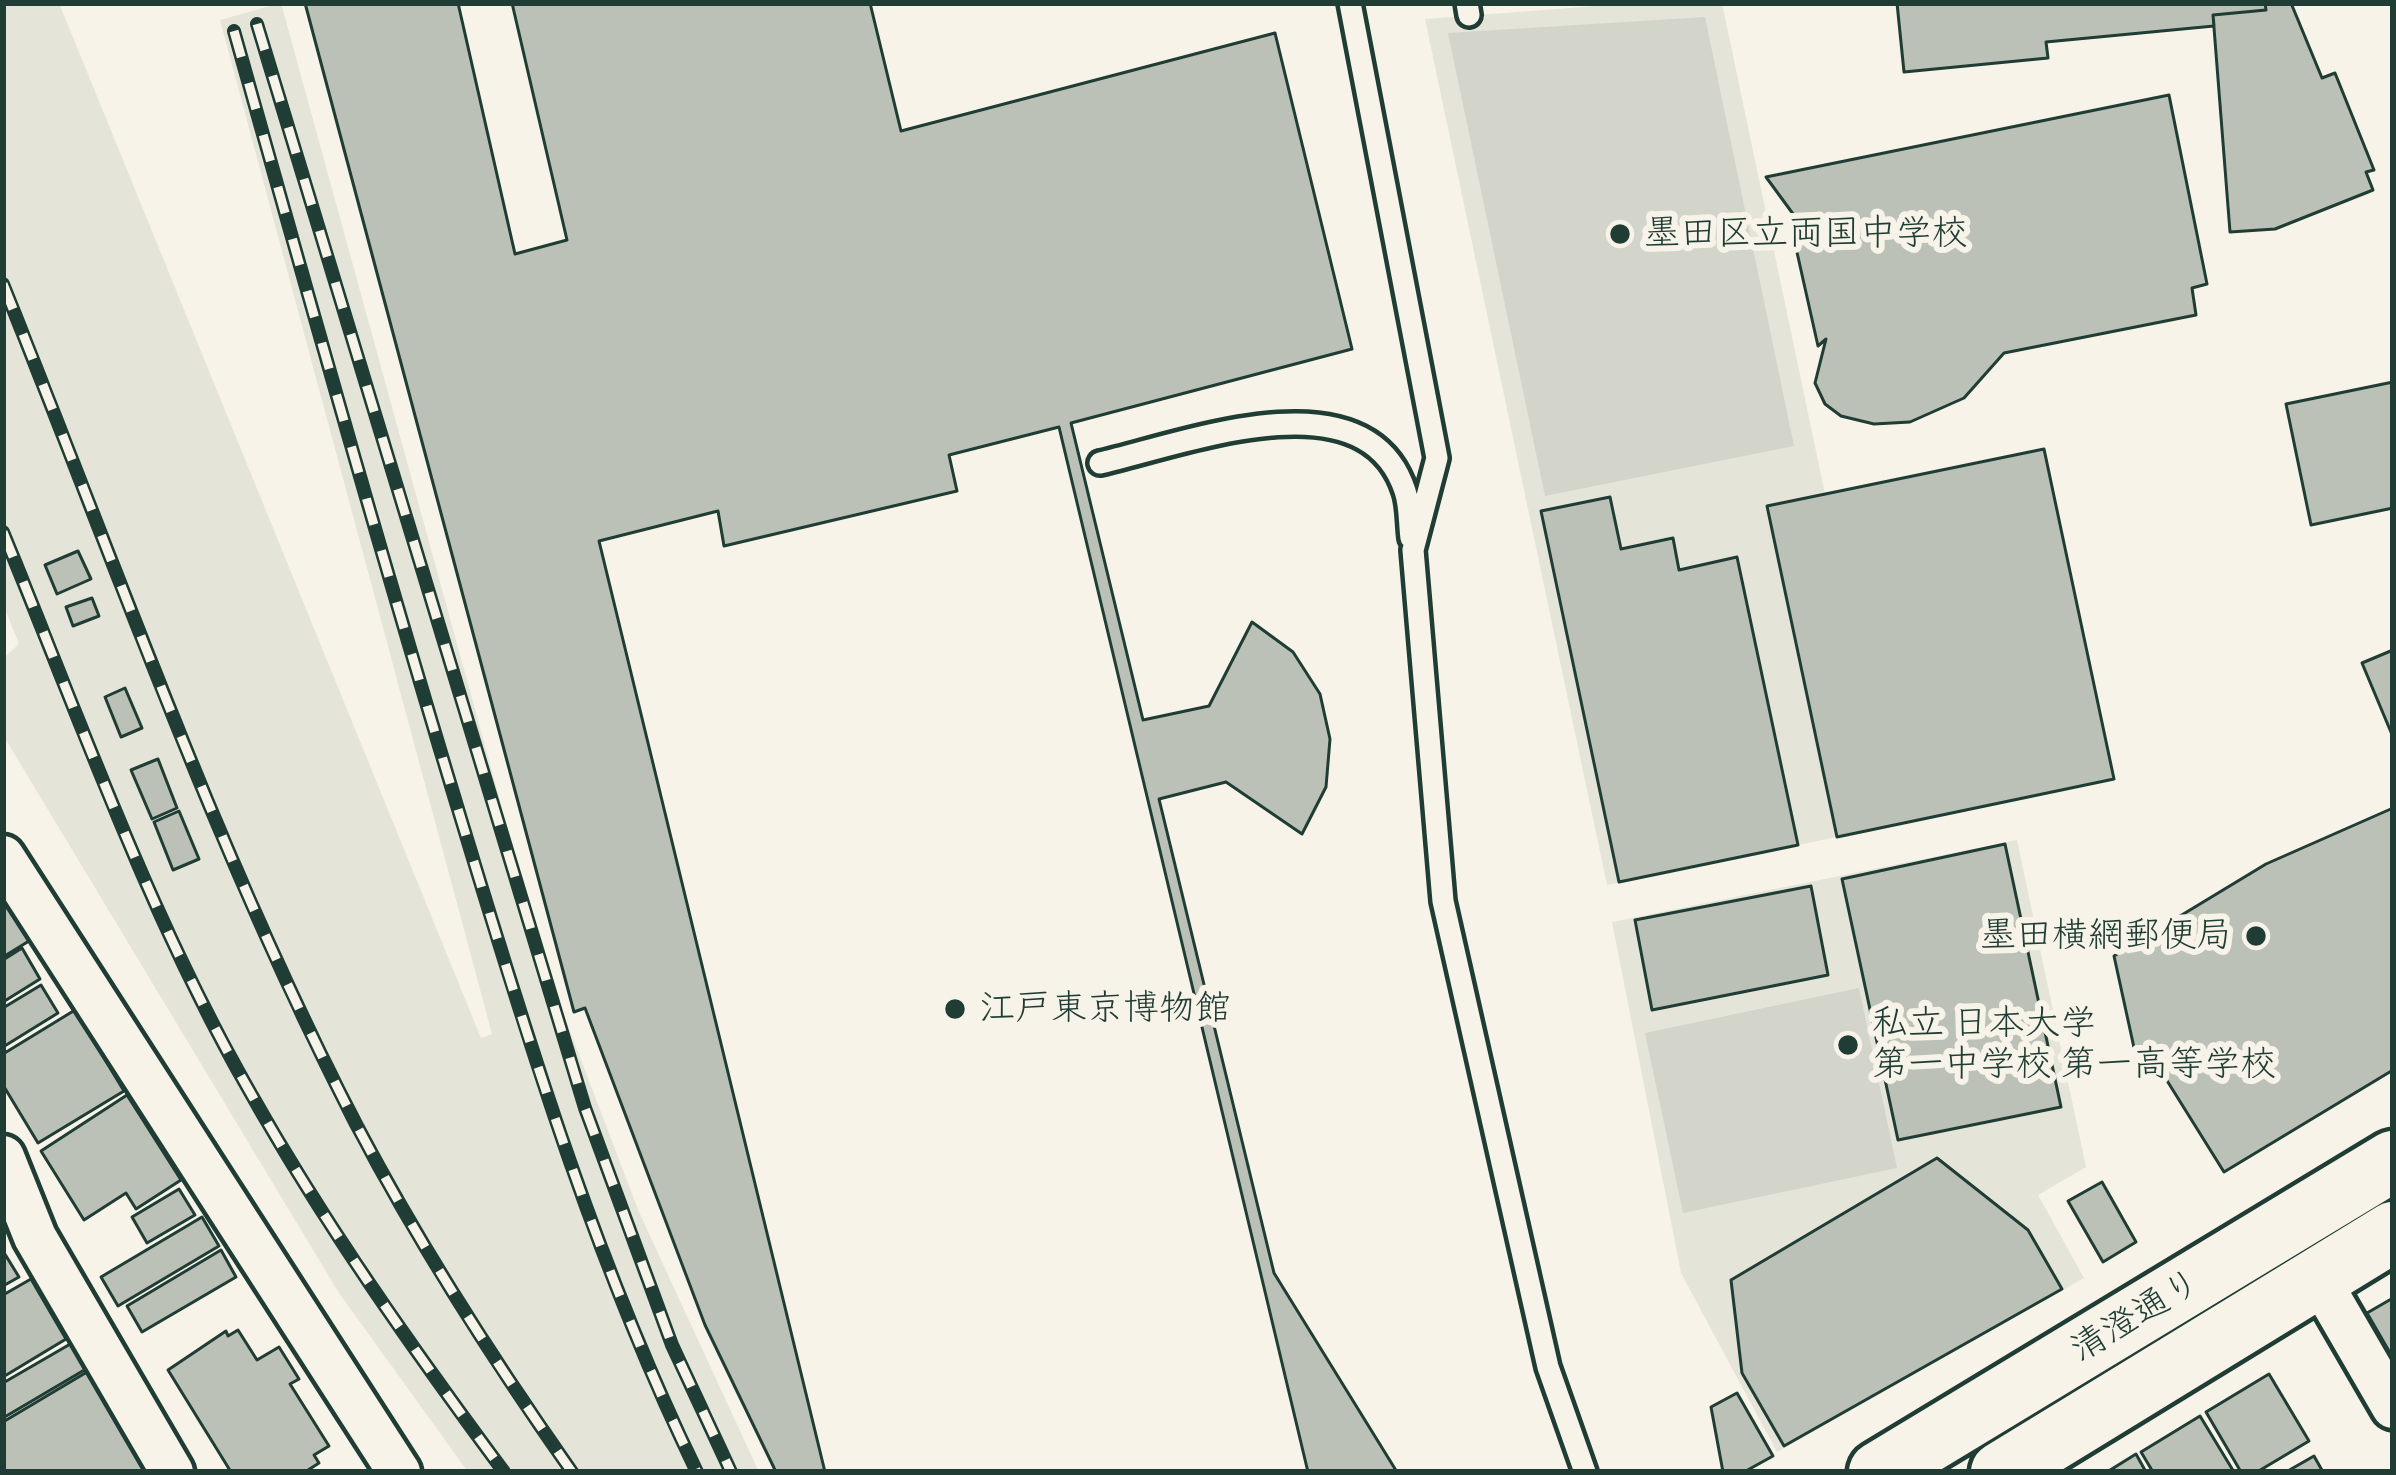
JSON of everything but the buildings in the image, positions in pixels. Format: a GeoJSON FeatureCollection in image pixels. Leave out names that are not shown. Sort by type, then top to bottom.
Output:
{"type":"FeatureCollection","features":[{"type":"Feature","properties":{"kind":"main road","name":"清澄通り"},"geometry":{"type":"LineString","coordinates":[[1879,1472],[2393,1161]]}},
{"type":"Feature","properties":{"kind":"main road","name":"清澄通り"},"geometry":{"type":"LineString","coordinates":[[2001,1472],[2393,1232]]}},
{"type":"Feature","properties":{"kind":"street"},"geometry":{"type":"LineString","coordinates":[[3,857],[385,1467]]}},
{"type":"Feature","properties":{"kind":"street"},"geometry":{"type":"LineString","coordinates":[[3,1156],[35,1237],[172,1472]]}},
{"type":"Feature","properties":{"kind":"street"},"geometry":{"type":"LineString","coordinates":[[2318,1276],[2393,1407]]}},
{"type":"Feature","properties":{"kind":"lane"},"geometry":{"type":"LineString","coordinates":[[1350,3],[1437,458],[1413,550]]}},
{"type":"Feature","properties":{"kind":"lane"},"geometry":{"type":"LineString","coordinates":[[1100,463],[1304,421],[1358,435],[1384,455],[1405,490],[1443,901],[1548,1366],[1585,1472]]}},
{"type":"Feature","properties":{"kind":"shaded area"},"geometry":{"type":"Polygon","coordinates":[[[3,3],[59,3],[481,1038],[492,1034],[220,20],[281,3],[546,968],[639,1212],[759,1472],[468,1472],[339,1293],[3,735],[3,659],[19,644],[3,604],[3,3]]]}},
{"type":"Feature","properties":{"kind":"shaded area","name":"墨田区立両国中学校"},"geometry":{"type":"Polygon","coordinates":[[[1635,3],[1722,3],[1825,494],[2044,449],[2114,779],[1607,885],[1425,19],[1635,3]]]}},
{"type":"Feature","properties":{"kind":"shaded area"},"geometry":{"type":"Polygon","coordinates":[[[1705,17],[1794,446],[1545,496],[1448,33],[1705,17]]]}},
{"type":"Feature","properties":{"kind":"shaded area","name":"私立 日本大学 第一中学校 第一高等学校"},"geometry":{"type":"Polygon","coordinates":[[[2017,840],[2086,1167],[2038,1195],[2084,1278],[1777,1452],[1681,1273],[1612,922],[2017,840]]]}},
{"type":"Feature","properties":{"kind":"shaded area"},"geometry":{"type":"Polygon","coordinates":[[[1859,988],[1897,1168],[1683,1213],[1645,1033],[1859,988]]]}},
{"type":"Feature","properties":{"kind":"railway"},"geometry":{"type":"LineString","coordinates":[[257,24],[585,1108],[672,1345],[731,1472]]}},
{"type":"Feature","properties":{"kind":"railway"},"geometry":{"type":"LineString","coordinates":[[234,31],[378,539],[517,1003],[599,1241],[697,1472]]}},
{"type":"Feature","properties":{"kind":"railway"},"geometry":{"type":"LineString","coordinates":[[3,284],[213,814],[306,1022],[431,1258],[572,1472]]}},
{"type":"Feature","properties":{"kind":"railway"},"geometry":{"type":"LineString","coordinates":[[3,532],[148,887],[214,1025],[339,1238],[504,1472]]}},
{"type":"Feature","properties":{"kind":"place","name":"墨田区立両国中学校"},"geometry":{"type":"Point","coordinates":[1620,234]}},
{"type":"Feature","properties":{"kind":"place","name":"墨田横網郵便局"},"geometry":{"type":"Point","coordinates":[2256,936]}},
{"type":"Feature","properties":{"kind":"place","name":"江戸東京博物館"},"geometry":{"type":"Point","coordinates":[955,1009]}},
{"type":"Feature","properties":{"kind":"place","name":"私立 日本大学 第一中学校 第一高等学校"},"geometry":{"type":"Point","coordinates":[1848,1045]}}]}
